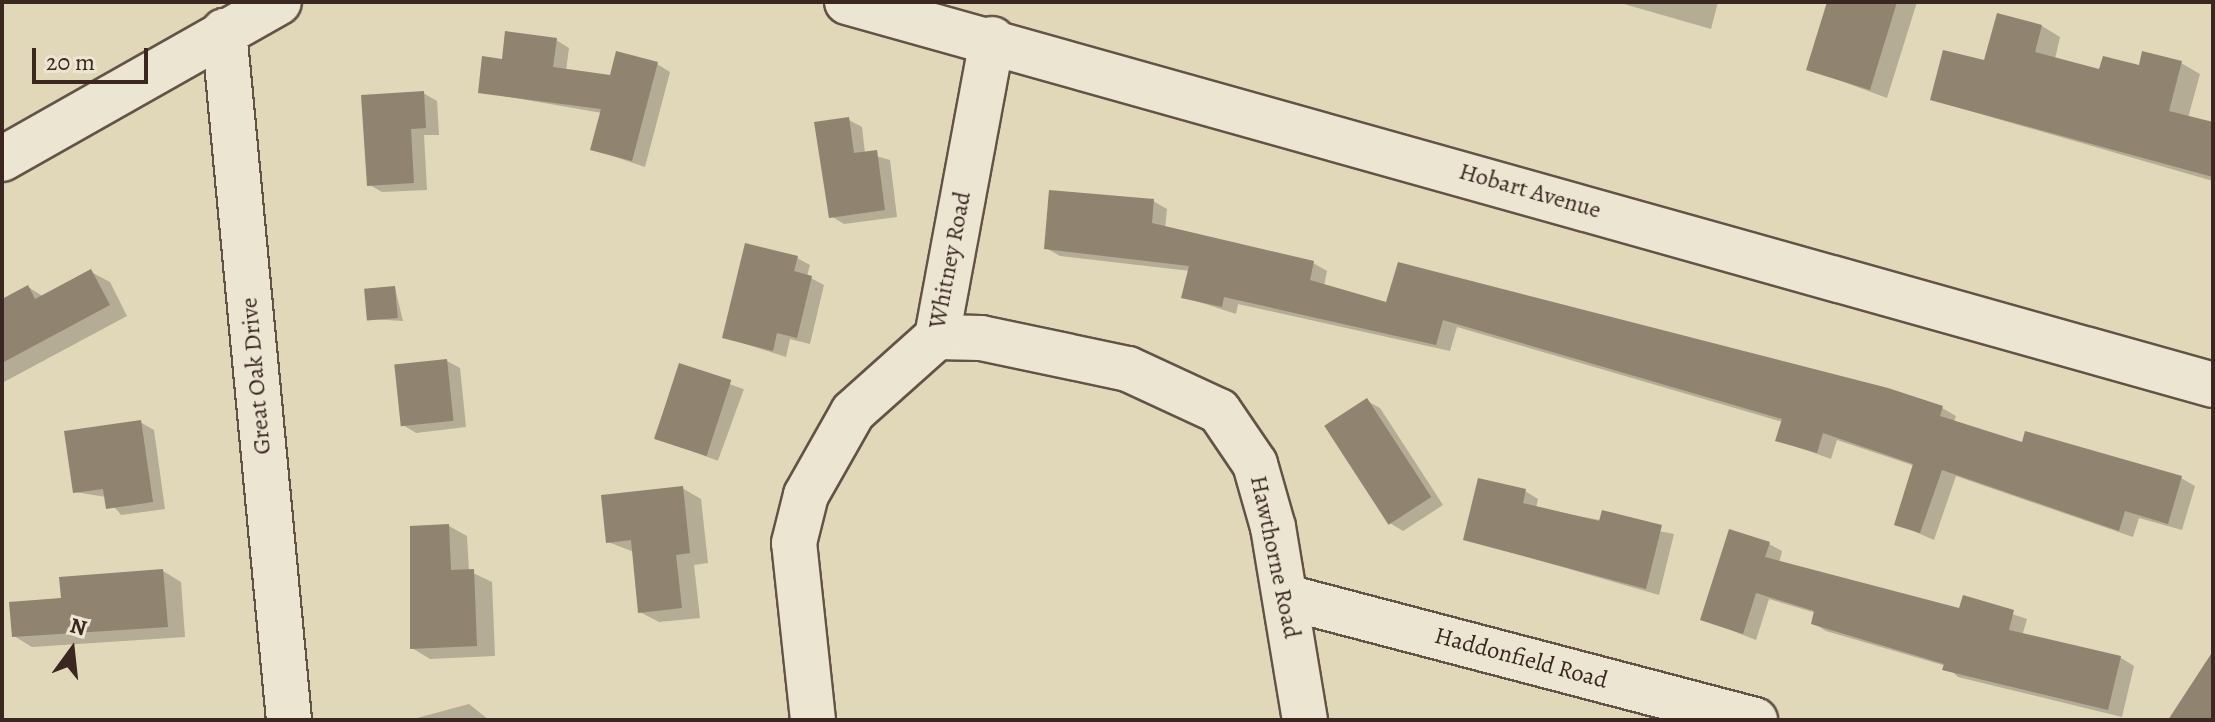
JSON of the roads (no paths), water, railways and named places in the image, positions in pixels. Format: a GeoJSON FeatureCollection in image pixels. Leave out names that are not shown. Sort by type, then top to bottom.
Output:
{"type":"FeatureCollection","features":[{"type":"Feature","properties":{"kind":"street"},"geometry":{"type":"LineString","coordinates":[[2,159],[279,2]]}},
{"type":"Feature","properties":{"kind":"street","name":"Hobart Avenue"},"geometry":{"type":"LineString","coordinates":[[847,2],[992,39],[2213,385]]}},
{"type":"Feature","properties":{"kind":"street","name":"Great Oak Drive"},"geometry":{"type":"LineString","coordinates":[[224,31],[289,720]]}},
{"type":"Feature","properties":{"kind":"street","name":"Whitney Road"},"geometry":{"type":"LineString","coordinates":[[813,720],[794,543],[806,495],[853,412],[937,337],[992,39]]}},
{"type":"Feature","properties":{"kind":"street","name":"Hawthorne Road"},"geometry":{"type":"LineString","coordinates":[[937,337],[1115,366],[1219,411],[1255,464],[1286,597],[1305,720]]}},
{"type":"Feature","properties":{"kind":"street","name":"Haddonfield Road"},"geometry":{"type":"LineString","coordinates":[[1286,597],[1755,720]]}}]}
